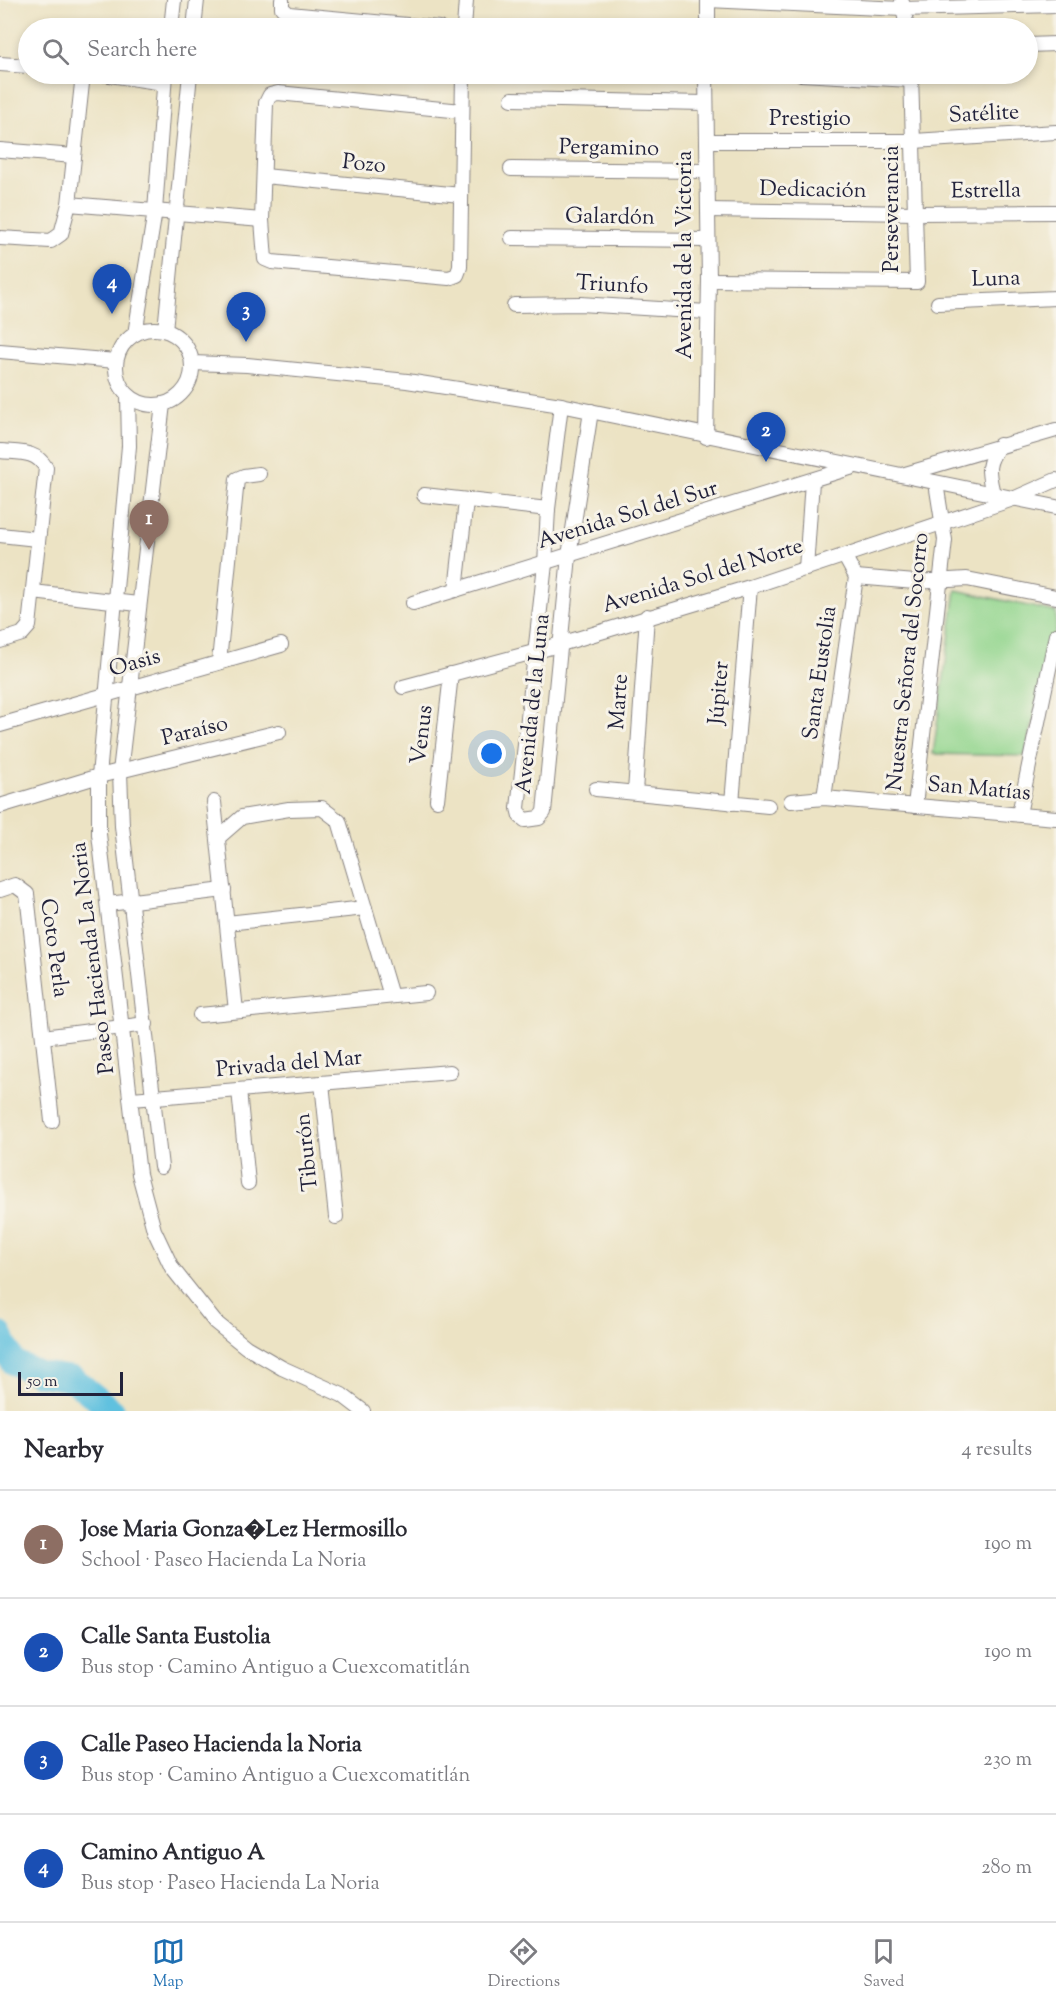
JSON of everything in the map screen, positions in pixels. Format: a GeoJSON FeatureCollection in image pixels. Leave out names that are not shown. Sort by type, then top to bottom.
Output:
{"type":"FeatureCollection","features":[{"type":"Feature","properties":{"kind":"street"},"geometry":{"type":"LineString","coordinates":[[172,18],[174,0]]}},
{"type":"Feature","properties":{"kind":"street"},"geometry":{"type":"LineString","coordinates":[[195,18],[197,0]]}},
{"type":"Feature","properties":{"kind":"street"},"geometry":{"type":"LineString","coordinates":[[282,0],[282,8],[289,14],[332,18]]}},
{"type":"Feature","properties":{"kind":"street"},"geometry":{"type":"LineString","coordinates":[[465,18],[466,0]]}},
{"type":"Feature","properties":{"kind":"street"},"geometry":{"type":"LineString","coordinates":[[708,18],[708,0],[1056,5]]}},
{"type":"Feature","properties":{"kind":"street"},"geometry":{"type":"LineString","coordinates":[[1038,45],[1056,44]]}},
{"type":"Feature","properties":{"kind":"street"},"geometry":{"type":"LineString","coordinates":[[0,64],[18,65]]}},
{"type":"Feature","properties":{"kind":"street"},"geometry":{"type":"LineString","coordinates":[[0,238],[51,241],[62,234],[69,204],[81,84]]}},
{"type":"Feature","properties":{"kind":"street"},"geometry":{"type":"LineString","coordinates":[[135,334],[155,210],[165,84]]}},
{"type":"Feature","properties":{"kind":"street"},"geometry":{"type":"LineString","coordinates":[[165,330],[189,84]]}},
{"type":"Feature","properties":{"kind":"street"},"geometry":{"type":"LineString","coordinates":[[462,111],[278,93],[270,95],[266,103],[262,220],[265,259],[272,262],[437,277],[457,275],[460,267],[463,84]]}},
{"type":"Feature","properties":{"kind":"street","name":"Avenida de la Victoria"},"geometry":{"type":"LineString","coordinates":[[706,84],[708,210],[706,437]]}},
{"type":"Feature","properties":{"kind":"street","name":"Perseverancia"},"geometry":{"type":"LineString","coordinates":[[708,280],[918,282],[911,84]]}},
{"type":"Feature","properties":{"kind":"street"},"geometry":{"type":"LineString","coordinates":[[512,99],[705,103]]}},
{"type":"Feature","properties":{"kind":"street","name":"Satélite"},"geometry":{"type":"LineString","coordinates":[[914,141],[1056,132]]}},
{"type":"Feature","properties":{"kind":"street","name":"Prestigio"},"geometry":{"type":"LineString","coordinates":[[707,141],[914,141]]}},
{"type":"Feature","properties":{"kind":"street"},"geometry":{"type":"LineString","coordinates":[[0,150],[74,156]]}},
{"type":"Feature","properties":{"kind":"street","name":"Pergamino"},"geometry":{"type":"LineString","coordinates":[[511,169],[707,171]]}},
{"type":"Feature","properties":{"kind":"street","name":"Pozo"},"geometry":{"type":"LineString","coordinates":[[264,176],[461,195]]}},
{"type":"Feature","properties":{"kind":"street"},"geometry":{"type":"LineString","coordinates":[[69,204],[262,220]]}},
{"type":"Feature","properties":{"kind":"street","name":"Dedicación"},"geometry":{"type":"LineString","coordinates":[[708,210],[917,213]]}},
{"type":"Feature","properties":{"kind":"street","name":"Estrella"},"geometry":{"type":"LineString","coordinates":[[917,213],[1056,212]]}},
{"type":"Feature","properties":{"kind":"street","name":"Galardón"},"geometry":{"type":"LineString","coordinates":[[512,238],[708,240]]}},
{"type":"Feature","properties":{"kind":"street","name":"Luna"},"geometry":{"type":"LineString","coordinates":[[938,303],[1056,298]]}},
{"type":"Feature","properties":{"kind":"street","name":"Triunfo"},"geometry":{"type":"LineString","coordinates":[[514,305],[580,304],[707,312]]}},
{"type":"Feature","properties":{"kind":"street"},"geometry":{"type":"LineString","coordinates":[[144,330],[165,330],[178,337],[188,349],[192,363],[191,377],[185,389],[176,399],[163,404],[144,404],[128,395],[117,380],[116,361],[125,341],[135,334],[144,330]]}},
{"type":"Feature","properties":{"kind":"street"},"geometry":{"type":"LineString","coordinates":[[0,351],[116,361]]}},
{"type":"Feature","properties":{"kind":"street"},"geometry":{"type":"LineString","coordinates":[[192,363],[247,365],[407,381],[561,405],[706,437],[1056,507]]}},
{"type":"Feature","properties":{"kind":"street","name":"Paseo Hacienda La Noria"},"geometry":{"type":"LineString","coordinates":[[128,395],[129,446],[99,776],[99,834],[144,1199],[172,1268],[190,1294],[215,1322],[246,1347],[282,1368],[342,1395],[363,1411]]}},
{"type":"Feature","properties":{"kind":"street","name":"Paseo Hacienda La Noria"},"geometry":{"type":"LineString","coordinates":[[161,1167],[155,1097],[122,826],[120,772],[163,404]]}},
{"type":"Feature","properties":{"kind":"street","name":"Avenida de la Luna"},"geometry":{"type":"LineString","coordinates":[[561,405],[548,509],[545,564],[518,808],[520,816],[525,820],[539,818],[544,812],[563,641],[569,556],[591,411]]}},
{"type":"Feature","properties":{"kind":"street"},"geometry":{"type":"LineString","coordinates":[[901,475],[1056,430]]}},
{"type":"Feature","properties":{"kind":"street"},"geometry":{"type":"LineString","coordinates":[[993,494],[988,471],[990,458],[1000,445]]}},
{"type":"Feature","properties":{"kind":"street"},"geometry":{"type":"LineString","coordinates":[[0,451],[32,454],[41,459],[46,468],[29,626],[21,634],[0,641]]}},
{"type":"Feature","properties":{"kind":"street","name":"Avenida Sol del Sur"},"geometry":{"type":"LineString","coordinates":[[413,603],[545,564],[855,466]]}},
{"type":"Feature","properties":{"kind":"street"},"geometry":{"type":"LineString","coordinates":[[219,662],[237,479],[260,474]]}},
{"type":"Feature","properties":{"kind":"street","name":"Avenida Sol del Norte"},"geometry":{"type":"LineString","coordinates":[[403,687],[534,652],[563,641],[845,557],[1013,498],[1056,480]]}},
{"type":"Feature","properties":{"kind":"street"},"geometry":{"type":"LineString","coordinates":[[806,569],[812,481]]}},
{"type":"Feature","properties":{"kind":"street","name":"Nuestra Señora del Socorro"},"geometry":{"type":"LineString","coordinates":[[915,806],[945,540],[936,483]]}},
{"type":"Feature","properties":{"kind":"street"},"geometry":{"type":"LineString","coordinates":[[424,495],[548,509]]}},
{"type":"Feature","properties":{"kind":"street"},"geometry":{"type":"LineString","coordinates":[[456,590],[466,501]]}},
{"type":"Feature","properties":{"kind":"street"},"geometry":{"type":"LineString","coordinates":[[0,535],[37,539]]}},
{"type":"Feature","properties":{"kind":"street","name":"Santa Eustolia"},"geometry":{"type":"LineString","coordinates":[[824,798],[856,577],[845,557]]}},
{"type":"Feature","properties":{"kind":"street"},"geometry":{"type":"LineString","coordinates":[[856,577],[915,582],[967,579],[1056,597]]}},
{"type":"Feature","properties":{"kind":"street","name":"Júpiter"},"geometry":{"type":"LineString","coordinates":[[732,803],[750,587]]}},
{"type":"Feature","properties":{"kind":"street"},"geometry":{"type":"LineString","coordinates":[[33,592],[138,604]]}},
{"type":"Feature","properties":{"kind":"street","name":"Marte"},"geometry":{"type":"LineString","coordinates":[[635,792],[647,616]]}},
{"type":"Feature","properties":{"kind":"street"},"geometry":{"type":"LineString","coordinates":[[1019,814],[1056,635]]}},
{"type":"Feature","properties":{"kind":"street","name":"Oasis"},"geometry":{"type":"LineString","coordinates":[[0,725],[281,645]]}},
{"type":"Feature","properties":{"kind":"street","name":"Venus"},"geometry":{"type":"LineString","coordinates":[[437,800],[451,674]]}},
{"type":"Feature","properties":{"kind":"street","name":"Paraíso"},"geometry":{"type":"LineString","coordinates":[[99,776],[279,732]]}},
{"type":"Feature","properties":{"kind":"street"},"geometry":{"type":"LineString","coordinates":[[522,767],[549,771]]}},
{"type":"Feature","properties":{"kind":"street"},"geometry":{"type":"LineString","coordinates":[[0,806],[99,776]]}},
{"type":"Feature","properties":{"kind":"street"},"geometry":{"type":"LineString","coordinates":[[596,789],[768,806]]}},
{"type":"Feature","properties":{"kind":"street","name":"San Matías"},"geometry":{"type":"LineString","coordinates":[[791,801],[824,798],[1056,818]]}},
{"type":"Feature","properties":{"kind":"street"},"geometry":{"type":"LineString","coordinates":[[214,802],[236,1011]]}},
{"type":"Feature","properties":{"kind":"street"},"geometry":{"type":"LineString","coordinates":[[219,837],[242,817],[289,809],[322,808],[339,821],[391,996]]}},
{"type":"Feature","properties":{"kind":"street","name":"Coto Perla"},"geometry":{"type":"LineString","coordinates":[[0,890],[15,885],[27,894],[52,1122]]}},
{"type":"Feature","properties":{"kind":"street"},"geometry":{"type":"LineString","coordinates":[[108,904],[224,890]]}},
{"type":"Feature","properties":{"kind":"street"},"geometry":{"type":"LineString","coordinates":[[227,923],[365,908]]}},
{"type":"Feature","properties":{"kind":"street"},"geometry":{"type":"LineString","coordinates":[[200,1015],[426,993]]}},
{"type":"Feature","properties":{"kind":"street"},"geometry":{"type":"LineString","coordinates":[[43,1037],[146,1024]]}},
{"type":"Feature","properties":{"kind":"street","name":"Privada del Mar"},"geometry":{"type":"LineString","coordinates":[[132,1099],[450,1072]]}},
{"type":"Feature","properties":{"kind":"street","name":"Tiburón"},"geometry":{"type":"LineString","coordinates":[[322,1083],[336,1217]]}},
{"type":"Feature","properties":{"kind":"street"},"geometry":{"type":"LineString","coordinates":[[239,1090],[248,1183]]}},
{"type":"Feature","properties":{"kind":"green space"},"geometry":{"type":"Polygon","coordinates":[[[956,590],[1056,612],[1056,628],[1025,756],[933,754],[956,590]]]}},
{"type":"Feature","properties":{"kind":"waterway"},"geometry":{"type":"LineString","coordinates":[[0,1335],[13,1362],[39,1374],[73,1379],[112,1411]]}},
{"type":"Feature","properties":{"kind":"place","name":"Camino Antiguo A"},"geometry":{"type":"Point","coordinates":[112,314]}},
{"type":"Feature","properties":{"kind":"place","name":"Calle Paseo Hacienda la Noria"},"geometry":{"type":"Point","coordinates":[246,342]}},
{"type":"Feature","properties":{"kind":"place","name":"Calle Santa Eustolia"},"geometry":{"type":"Point","coordinates":[766,462]}},
{"type":"Feature","properties":{"kind":"place","name":"Jose Maria Gonza�Lez Hermosillo"},"geometry":{"type":"Point","coordinates":[149,550]}}]}
